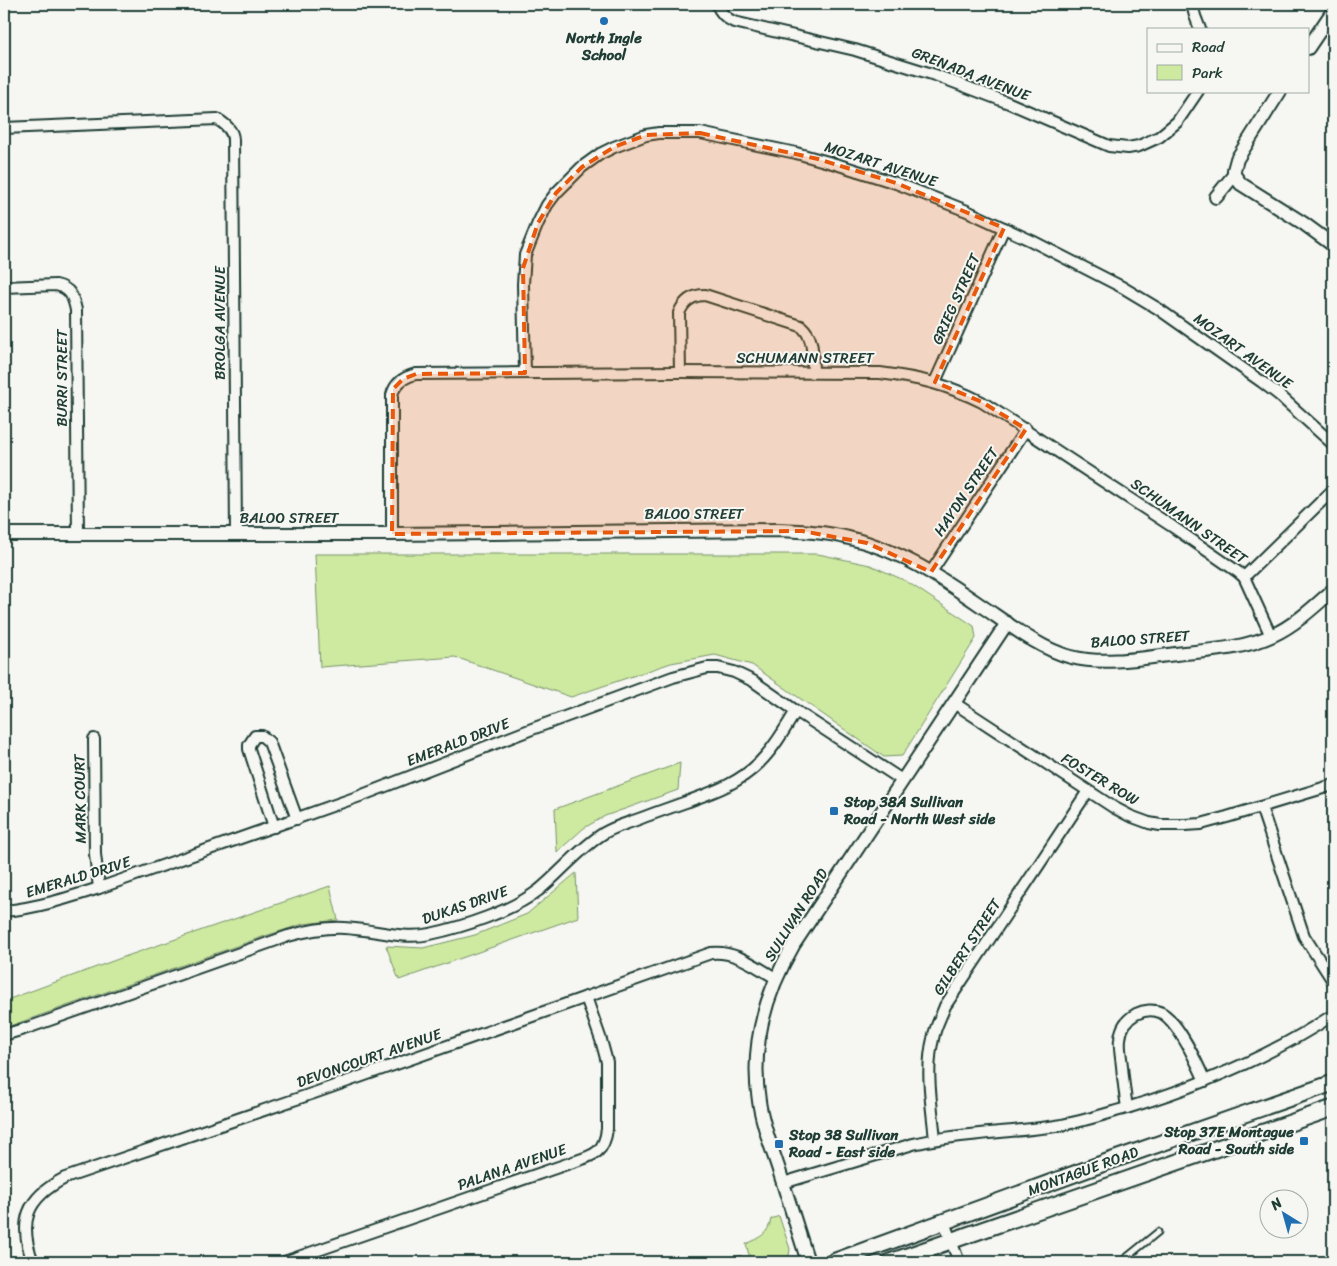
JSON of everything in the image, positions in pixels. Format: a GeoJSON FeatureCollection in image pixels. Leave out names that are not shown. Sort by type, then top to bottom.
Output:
{"type":"FeatureCollection","features":[{"type":"Feature","properties":{"kind":"main road","name":"MONTAGUE ROAD"},"geometry":{"type":"LineString","coordinates":[[834,1262],[1107,1162],[1333,1083]]}},
{"type":"Feature","properties":{"kind":"main road","name":"MONTAGUE ROAD"},"geometry":{"type":"LineString","coordinates":[[890,1262],[1333,1108]]}},
{"type":"Feature","properties":{"kind":"street","name":"GRENADA AVENUE"},"geometry":{"type":"LineString","coordinates":[[718,4],[722,14],[734,22],[855,50],[935,75],[1008,103],[1109,146],[1128,148],[1139,146],[1159,136],[1176,122],[1197,92]]}},
{"type":"Feature","properties":{"kind":"street"},"geometry":{"type":"LineString","coordinates":[[1192,4],[1200,28]]}},
{"type":"Feature","properties":{"kind":"street"},"geometry":{"type":"LineString","coordinates":[[1310,45],[1333,11]]}},
{"type":"Feature","properties":{"kind":"street"},"geometry":{"type":"LineString","coordinates":[[1278,92],[1237,159],[1234,165],[1234,175],[1241,184],[1333,245]]}},
{"type":"Feature","properties":{"kind":"street","name":"BROLGA AVENUE"},"geometry":{"type":"LineString","coordinates":[[4,128],[217,119],[229,129],[233,136],[236,534]]}},
{"type":"Feature","properties":{"kind":"street","name":"MOZART AVENUE"},"geometry":{"type":"LineString","coordinates":[[525,373],[523,268],[525,255],[547,205],[556,193],[582,167],[614,147],[646,135],[700,133],[818,159],[896,183],[967,211],[1039,244],[1100,275],[1157,308],[1279,395],[1333,444]]}},
{"type":"Feature","properties":{"kind":"street"},"geometry":{"type":"LineString","coordinates":[[1216,197],[1234,175]]}},
{"type":"Feature","properties":{"kind":"street","name":"GRIEG STREET"},"geometry":{"type":"LineString","coordinates":[[935,382],[1004,228]]}},
{"type":"Feature","properties":{"kind":"street","name":"BURRI STREET"},"geometry":{"type":"LineString","coordinates":[[4,287],[56,284],[68,290],[75,303],[78,534]]}},
{"type":"Feature","properties":{"kind":"street"},"geometry":{"type":"LineString","coordinates":[[680,372],[679,313],[682,307],[692,298],[705,295],[800,326],[810,336],[812,343],[813,372]]}},
{"type":"Feature","properties":{"kind":"street","name":"SCHUMANN STREET"},"geometry":{"type":"LineString","coordinates":[[392,534],[392,395],[393,389],[397,384],[409,376],[416,374],[680,372],[880,373],[935,382],[982,402],[1173,527],[1244,577],[1271,636]]}},
{"type":"Feature","properties":{"kind":"street","name":"HAYDN STREET"},"geometry":{"type":"LineString","coordinates":[[931,572],[1026,430]]}},
{"type":"Feature","properties":{"kind":"street"},"geometry":{"type":"LineString","coordinates":[[1244,577],[1333,490]]}},
{"type":"Feature","properties":{"kind":"street","name":"BALOO STREET"},"geometry":{"type":"LineString","coordinates":[[4,534],[392,534],[768,530],[837,535],[894,553],[931,572],[1038,643],[1062,654],[1081,659],[1100,660],[1215,650],[1250,643],[1271,636],[1292,623],[1333,590]]}},
{"type":"Feature","properties":{"kind":"street","name":"SULLIVAN ROAD"},"geometry":{"type":"LineString","coordinates":[[808,1262],[762,1115],[758,1095],[758,1045],[769,996],[794,944],[1007,623]]}},
{"type":"Feature","properties":{"kind":"street","name":"EMERALD DRIVE"},"geometry":{"type":"LineString","coordinates":[[4,911],[42,905],[99,888],[297,819],[551,722],[699,669],[718,668],[740,674],[765,688],[796,711],[902,780]]}},
{"type":"Feature","properties":{"kind":"street","name":"FOSTER ROW"},"geometry":{"type":"LineString","coordinates":[[954,703],[1088,791],[1130,816],[1149,823],[1160,825],[1201,824],[1333,785]]}},
{"type":"Feature","properties":{"kind":"street","name":"DUKAS DRIVE"},"geometry":{"type":"LineString","coordinates":[[4,1035],[303,932],[316,929],[343,928],[404,936],[419,936],[449,929],[494,914],[530,897],[591,842],[611,829],[721,789],[740,779],[767,755],[796,711]]}},
{"type":"Feature","properties":{"kind":"street"},"geometry":{"type":"LineString","coordinates":[[274,827],[249,749],[250,742],[255,736],[262,736],[269,742],[297,819]]}},
{"type":"Feature","properties":{"kind":"street","name":"MARK COURT"},"geometry":{"type":"LineString","coordinates":[[94,739],[96,854],[99,888]]}},
{"type":"Feature","properties":{"kind":"street","name":"GILBERT STREET"},"geometry":{"type":"LineString","coordinates":[[935,1139],[929,1068],[933,1038],[941,1015],[956,989],[1088,791]]}},
{"type":"Feature","properties":{"kind":"street"},"geometry":{"type":"LineString","coordinates":[[1260,807],[1304,936],[1333,981]]}},
{"type":"Feature","properties":{"kind":"street","name":"DEVONCOURT AVENUE"},"geometry":{"type":"LineString","coordinates":[[33,1262],[26,1232],[29,1212],[42,1192],[65,1178],[715,953],[728,954],[739,958],[776,978]]}},
{"type":"Feature","properties":{"kind":"street","name":"PALANA AVENUE"},"geometry":{"type":"LineString","coordinates":[[284,1262],[596,1153],[606,1138],[606,1062],[601,1040],[586,997]]}},
{"type":"Feature","properties":{"kind":"street"},"geometry":{"type":"LineString","coordinates":[[1127,1108],[1120,1038],[1126,1021],[1140,1012],[1150,1010],[1158,1012],[1170,1020],[1205,1081]]}},
{"type":"Feature","properties":{"kind":"street"},"geometry":{"type":"LineString","coordinates":[[783,1183],[905,1146],[935,1139],[1056,1126],[1092,1119],[1205,1081],[1279,1048],[1333,1015]]}},
{"type":"Feature","properties":{"kind":"street"},"geometry":{"type":"LineString","coordinates":[[944,1222],[958,1262]]}},
{"type":"Feature","properties":{"kind":"lane"},"geometry":{"type":"LineString","coordinates":[[1121,1262],[1158,1232]]}},
{"type":"Feature","properties":{"kind":"highlighted area"},"geometry":{"type":"Polygon","coordinates":[[[700,133],[818,159],[896,183],[1004,228],[935,382],[982,402],[1026,429],[931,572],[867,543],[802,531],[392,534],[393,389],[403,379],[416,374],[525,373],[523,268],[538,223],[556,193],[582,167],[614,147],[646,135],[700,133]]]}},
{"type":"Feature","properties":{"kind":"green space"},"geometry":{"type":"Polygon","coordinates":[[[315,554],[818,554],[870,565],[906,581],[974,626],[976,638],[902,756],[884,757],[752,665],[715,655],[671,663],[571,697],[455,657],[320,667],[315,554]]]}},
{"type":"Feature","properties":{"kind":"green space"},"geometry":{"type":"Polygon","coordinates":[[[680,763],[678,790],[605,816],[584,828],[557,852],[555,809],[680,763]]]}},
{"type":"Feature","properties":{"kind":"green space"},"geometry":{"type":"Polygon","coordinates":[[[576,873],[578,917],[399,980],[386,946],[423,948],[475,935],[527,914],[576,873]]]}},
{"type":"Feature","properties":{"kind":"green space"},"geometry":{"type":"Polygon","coordinates":[[[330,886],[338,920],[303,924],[265,936],[4,1028],[4,1001],[121,958],[330,886]]]}},
{"type":"Feature","properties":{"kind":"green space"},"geometry":{"type":"Polygon","coordinates":[[[779,1216],[790,1249],[788,1262],[751,1262],[746,1244],[763,1235],[768,1229],[771,1219],[779,1216]]]}},
{"type":"Feature","properties":{"kind":"place","name":"North Ingle School"},"geometry":{"type":"Point","coordinates":[604,21]}},
{"type":"Feature","properties":{"kind":"place","name":"Stop 38A Sullivan Road - North West side"},"geometry":{"type":"Point","coordinates":[834,811]}},
{"type":"Feature","properties":{"kind":"place","name":"Stop 37E Montague Road - South side"},"geometry":{"type":"Point","coordinates":[1304,1141]}},
{"type":"Feature","properties":{"kind":"place","name":"Stop 38 Sullivan Road - East side"},"geometry":{"type":"Point","coordinates":[779,1144]}}]}
